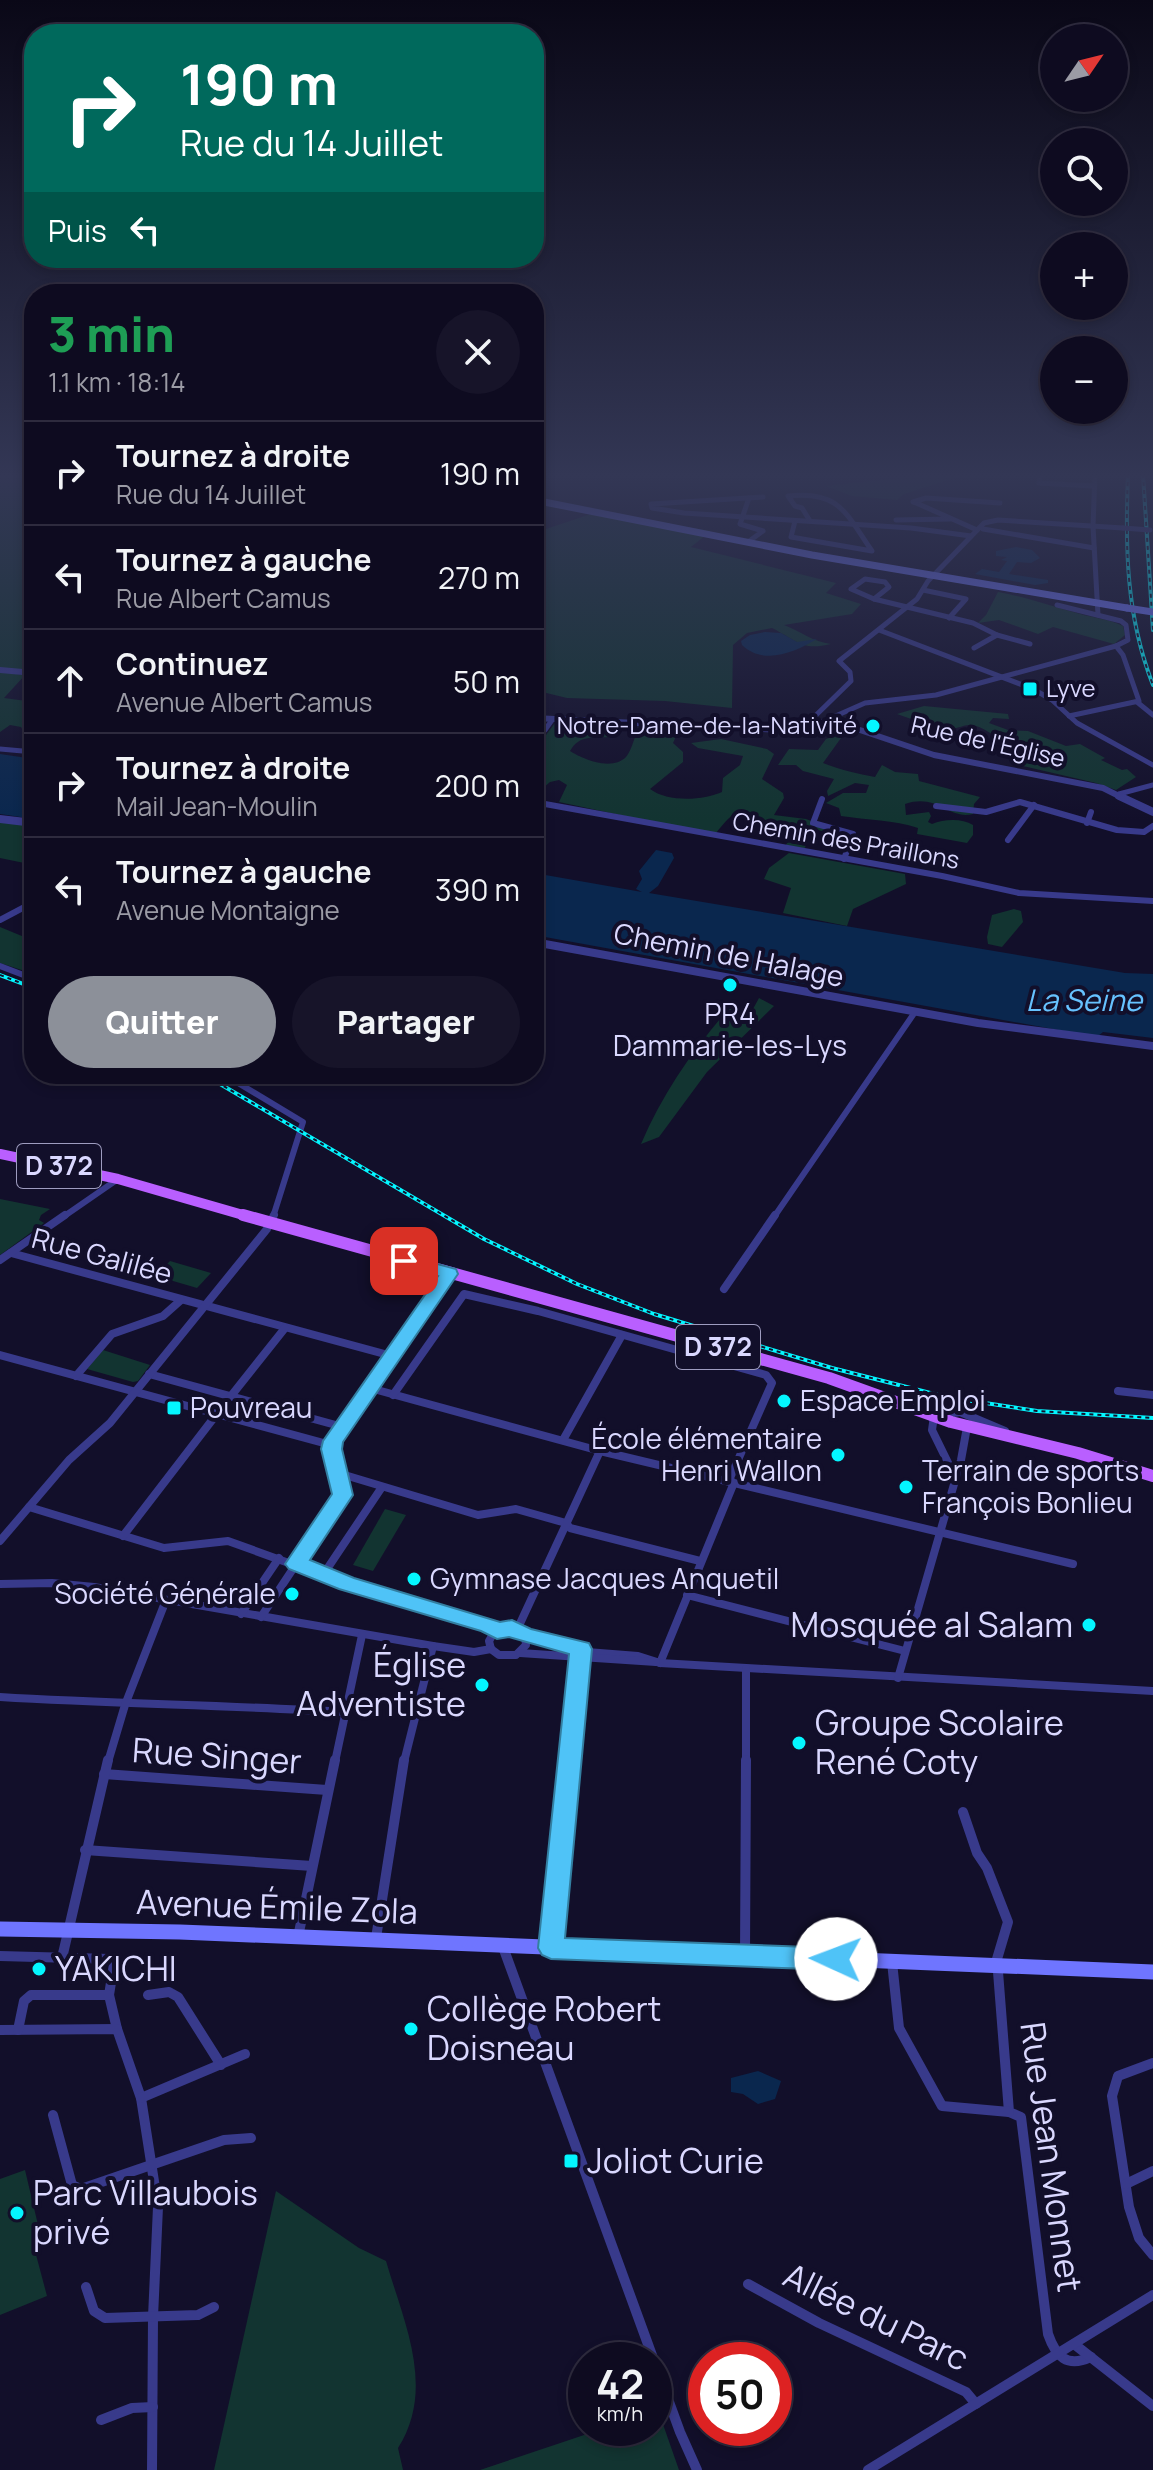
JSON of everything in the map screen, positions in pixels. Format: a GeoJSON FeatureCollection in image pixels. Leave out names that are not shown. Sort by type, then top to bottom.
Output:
{"type":"FeatureCollection","features":[{"type":"Feature","properties":{"kind":"main road"},"geometry":{"type":"LineString","coordinates":[[1013,589],[1153,612]]}},
{"type":"Feature","properties":{"kind":"main road","name":"D 372"},"geometry":{"type":"LineString","coordinates":[[0,1154],[118,1179],[829,1378],[967,1427],[1078,1453],[1153,1476]]}},
{"type":"Feature","properties":{"kind":"main road","name":"Avenue Émile Zola"},"geometry":{"type":"LineString","coordinates":[[0,1929],[298,1937],[1153,1972]]}},
{"type":"Feature","properties":{"kind":"street"},"geometry":{"type":"LineString","coordinates":[[852,589],[874,599],[973,623],[997,635],[1030,644]]}},
{"type":"Feature","properties":{"kind":"street"},"geometry":{"type":"LineString","coordinates":[[874,599],[886,589]]}},
{"type":"Feature","properties":{"kind":"street"},"geometry":{"type":"LineString","coordinates":[[1096,589],[1098,615]]}},
{"type":"Feature","properties":{"kind":"street"},"geometry":{"type":"LineString","coordinates":[[544,719],[797,730],[851,681],[850,672],[839,661],[923,590],[966,599],[949,618]]}},
{"type":"Feature","properties":{"kind":"street"},"geometry":{"type":"LineString","coordinates":[[822,722],[865,703],[936,695],[1116,646],[1128,640],[1126,625],[1057,605]]}},
{"type":"Feature","properties":{"kind":"street"},"geometry":{"type":"LineString","coordinates":[[879,630],[1046,696],[1069,716],[1153,765]]}},
{"type":"Feature","properties":{"kind":"street"},"geometry":{"type":"LineString","coordinates":[[974,648],[997,635]]}},
{"type":"Feature","properties":{"kind":"street"},"geometry":{"type":"LineString","coordinates":[[1116,646],[1139,698],[1137,702]]}},
{"type":"Feature","properties":{"kind":"street"},"geometry":{"type":"LineString","coordinates":[[0,670],[24,672]]}},
{"type":"Feature","properties":{"kind":"street"},"geometry":{"type":"LineString","coordinates":[[1137,702],[1153,715]]}},
{"type":"Feature","properties":{"kind":"street"},"geometry":{"type":"LineString","coordinates":[[1069,716],[1137,702]]}},
{"type":"Feature","properties":{"kind":"street"},"geometry":{"type":"LineString","coordinates":[[544,730],[552,720]]}},
{"type":"Feature","properties":{"kind":"street","name":"Rue de l'Église"},"geometry":{"type":"LineString","coordinates":[[810,721],[861,730],[934,755],[1043,774],[1119,794],[1153,812]]}},
{"type":"Feature","properties":{"kind":"street"},"geometry":{"type":"LineString","coordinates":[[0,749],[24,751]]}},
{"type":"Feature","properties":{"kind":"street"},"geometry":{"type":"LineString","coordinates":[[1119,794],[1153,785]]}},
{"type":"Feature","properties":{"kind":"street"},"geometry":{"type":"LineString","coordinates":[[822,799],[813,823],[853,834],[844,859]]}},
{"type":"Feature","properties":{"kind":"street"},"geometry":{"type":"LineString","coordinates":[[936,806],[986,812],[1013,802],[1034,805],[1087,823],[1134,832],[1144,832],[1153,826]]}},
{"type":"Feature","properties":{"kind":"street","name":"Chemin des Praillons"},"geometry":{"type":"LineString","coordinates":[[544,804],[942,876],[1019,893],[1153,901]]}},
{"type":"Feature","properties":{"kind":"street"},"geometry":{"type":"LineString","coordinates":[[1008,840],[1034,805]]}},
{"type":"Feature","properties":{"kind":"street"},"geometry":{"type":"LineString","coordinates":[[1087,823],[1091,812]]}},
{"type":"Feature","properties":{"kind":"street"},"geometry":{"type":"LineString","coordinates":[[0,819],[24,822]]}},
{"type":"Feature","properties":{"kind":"street"},"geometry":{"type":"LineString","coordinates":[[0,920],[24,907]]}},
{"type":"Feature","properties":{"kind":"street","name":"Chemin de Halage"},"geometry":{"type":"LineString","coordinates":[[544,944],[915,1012],[1153,1046]]}},
{"type":"Feature","properties":{"kind":"street"},"geometry":{"type":"LineString","coordinates":[[0,966],[24,975]]}},
{"type":"Feature","properties":{"kind":"street"},"geometry":{"type":"LineString","coordinates":[[724,1289],[915,1012]]}},
{"type":"Feature","properties":{"kind":"street"},"geometry":{"type":"LineString","coordinates":[[0,1541],[69,1460],[110,1423],[270,1223],[303,1122],[240,1084]]}},
{"type":"Feature","properties":{"kind":"street"},"geometry":{"type":"LineString","coordinates":[[0,1260],[118,1179]]}},
{"type":"Feature","properties":{"kind":"street","name":"Rue Galilée"},"geometry":{"type":"LineString","coordinates":[[11,1253],[392,1356]]}},
{"type":"Feature","properties":{"kind":"street"},"geometry":{"type":"LineString","coordinates":[[261,1617],[342,1495],[331,1445],[449,1274]]}},
{"type":"Feature","properties":{"kind":"street"},"geometry":{"type":"LineString","coordinates":[[393,1395],[464,1294],[525,1307],[766,1375],[772,1383],[730,1478],[733,1485],[658,1662]]}},
{"type":"Feature","properties":{"kind":"street"},"geometry":{"type":"LineString","coordinates":[[76,1376],[112,1334],[163,1316],[181,1300]]}},
{"type":"Feature","properties":{"kind":"street"},"geometry":{"type":"LineString","coordinates":[[231,1396],[285,1328]]}},
{"type":"Feature","properties":{"kind":"street"},"geometry":{"type":"LineString","coordinates":[[563,1440],[622,1335]]}},
{"type":"Feature","properties":{"kind":"street"},"geometry":{"type":"LineString","coordinates":[[0,1355],[331,1445]]}},
{"type":"Feature","properties":{"kind":"street"},"geometry":{"type":"LineString","coordinates":[[149,1374],[343,1427]]}},
{"type":"Feature","properties":{"kind":"street"},"geometry":{"type":"LineString","coordinates":[[370,1388],[600,1451],[1073,1564]]}},
{"type":"Feature","properties":{"kind":"street"},"geometry":{"type":"LineString","coordinates":[[1118,1391],[1153,1395]]}},
{"type":"Feature","properties":{"kind":"street"},"geometry":{"type":"LineString","coordinates":[[955,1477],[932,1430],[934,1416],[943,1411],[963,1414],[995,1425],[1016,1438]]}},
{"type":"Feature","properties":{"kind":"street"},"geometry":{"type":"LineString","coordinates":[[123,1536],[216,1415]]}},
{"type":"Feature","properties":{"kind":"street"},"geometry":{"type":"LineString","coordinates":[[898,1678],[967,1427]]}},
{"type":"Feature","properties":{"kind":"street"},"geometry":{"type":"LineString","coordinates":[[520,1653],[526,1645],[521,1633],[565,1532],[566,1523],[600,1451]]}},
{"type":"Feature","properties":{"kind":"street"},"geometry":{"type":"LineString","coordinates":[[340,1482],[359,1480],[478,1515],[516,1509],[566,1523],[570,1528],[700,1561]]}},
{"type":"Feature","properties":{"kind":"street"},"geometry":{"type":"LineString","coordinates":[[323,1575],[382,1487]]}},
{"type":"Feature","properties":{"kind":"street"},"geometry":{"type":"LineString","coordinates":[[29,1507],[175,1549],[214,1540],[228,1541],[323,1575],[489,1625],[497,1631],[521,1633],[583,1655]]}},
{"type":"Feature","properties":{"kind":"street"},"geometry":{"type":"LineString","coordinates":[[241,1614],[279,1558]]}},
{"type":"Feature","properties":{"kind":"street"},"geometry":{"type":"LineString","coordinates":[[0,1584],[80,1586],[433,1646],[474,1652],[491,1649],[504,1656],[520,1653],[531,1656],[583,1655],[746,1669],[1153,1691]]}},
{"type":"Feature","properties":{"kind":"street"},"geometry":{"type":"LineString","coordinates":[[687,1595],[905,1651]]}},
{"type":"Feature","properties":{"kind":"street"},"geometry":{"type":"LineString","coordinates":[[62,1958],[104,1774],[125,1705],[166,1600]]}},
{"type":"Feature","properties":{"kind":"street"},"geometry":{"type":"LineString","coordinates":[[491,1649],[489,1641],[497,1631]]}},
{"type":"Feature","properties":{"kind":"street"},"geometry":{"type":"LineString","coordinates":[[298,1937],[343,1712],[362,1635]]}},
{"type":"Feature","properties":{"kind":"street"},"geometry":{"type":"LineString","coordinates":[[376,1941],[408,1738],[433,1646]]}},
{"type":"Feature","properties":{"kind":"street"},"geometry":{"type":"LineString","coordinates":[[551,1948],[583,1655]]}},
{"type":"Feature","properties":{"kind":"street"},"geometry":{"type":"LineString","coordinates":[[745,1955],[746,1669]]}},
{"type":"Feature","properties":{"kind":"street"},"geometry":{"type":"LineString","coordinates":[[0,1697],[125,1705],[233,1705],[343,1712]]}},
{"type":"Feature","properties":{"kind":"street","name":"Rue Singer"},"geometry":{"type":"LineString","coordinates":[[104,1774],[327,1790]]}},
{"type":"Feature","properties":{"kind":"street","name":"Rue Jean Monnet"},"geometry":{"type":"LineString","coordinates":[[963,1812],[977,1853],[987,1868],[1008,1922],[998,1966],[1009,2112],[1021,2117],[1048,2334],[1056,2355]]}},
{"type":"Feature","properties":{"kind":"street"},"geometry":{"type":"LineString","coordinates":[[85,1850],[312,1866]]}},
{"type":"Feature","properties":{"kind":"street"},"geometry":{"type":"LineString","coordinates":[[503,1947],[680,2432],[697,2470]]}},
{"type":"Feature","properties":{"kind":"street"},"geometry":{"type":"LineString","coordinates":[[0,1956],[110,1959],[114,1964],[109,1995],[117,2029],[141,2098],[158,2207],[153,2317],[152,2470]]}},
{"type":"Feature","properties":{"kind":"street"},"geometry":{"type":"LineString","coordinates":[[892,1962],[899,2028],[942,2106],[1009,2112]]}},
{"type":"Feature","properties":{"kind":"street"},"geometry":{"type":"LineString","coordinates":[[148,1995],[169,1992],[178,1997],[221,2065]]}},
{"type":"Feature","properties":{"kind":"street"},"geometry":{"type":"LineString","coordinates":[[18,2030],[24,2001],[28,1996],[109,1995]]}},
{"type":"Feature","properties":{"kind":"street"},"geometry":{"type":"LineString","coordinates":[[0,2030],[117,2029]]}},
{"type":"Feature","properties":{"kind":"street"},"geometry":{"type":"LineString","coordinates":[[141,2098],[245,2054]]}},
{"type":"Feature","properties":{"kind":"street"},"geometry":{"type":"LineString","coordinates":[[1153,2063],[1118,2076],[1112,2096],[1129,2207],[1139,2238],[1153,2255]]}},
{"type":"Feature","properties":{"kind":"street"},"geometry":{"type":"LineString","coordinates":[[53,2115],[72,2185],[81,2189],[224,2140],[251,2138]]}},
{"type":"Feature","properties":{"kind":"street"},"geometry":{"type":"LineString","coordinates":[[1126,2184],[1153,2171]]}},
{"type":"Feature","properties":{"kind":"street","name":"Allée du Parc"},"geometry":{"type":"LineString","coordinates":[[748,2284],[819,2323],[966,2392],[976,2404]]}},
{"type":"Feature","properties":{"kind":"street"},"geometry":{"type":"LineString","coordinates":[[86,2287],[98,2315],[105,2318],[198,2315],[214,2307]]}},
{"type":"Feature","properties":{"kind":"street"},"geometry":{"type":"LineString","coordinates":[[868,2470],[1153,2295]]}},
{"type":"Feature","properties":{"kind":"street"},"geometry":{"type":"LineString","coordinates":[[1074,2344],[1153,2406]]}},
{"type":"Feature","properties":{"kind":"street"},"geometry":{"type":"LineString","coordinates":[[1056,2355],[1066,2364],[1091,2357]]}},
{"type":"Feature","properties":{"kind":"street"},"geometry":{"type":"LineString","coordinates":[[101,2420],[132,2408],[153,2407]]}},
{"type":"Feature","properties":{"kind":"green space"},"geometry":{"type":"Polygon","coordinates":[[[0,589],[24,589],[24,673],[0,669],[0,589]]]}},
{"type":"Feature","properties":{"kind":"green space"},"geometry":{"type":"Polygon","coordinates":[[[544,589],[830,589],[826,593],[861,604],[852,614],[784,625],[812,639],[831,644],[806,645],[772,628],[747,633],[733,645],[732,708],[665,701],[567,698],[544,692],[544,589]]]}},
{"type":"Feature","properties":{"kind":"green space"},"geometry":{"type":"Polygon","coordinates":[[[998,592],[1112,622],[1123,626],[1125,635],[1114,644],[1053,627],[1038,634],[999,620],[978,623],[998,592]]]}},
{"type":"Feature","properties":{"kind":"green space"},"geometry":{"type":"Polygon","coordinates":[[[0,672],[24,675],[4,698],[24,701],[24,732],[21,727],[10,725],[0,732],[0,672]]]}},
{"type":"Feature","properties":{"kind":"green space"},"geometry":{"type":"Polygon","coordinates":[[[924,706],[1008,714],[1009,719],[993,718],[989,723],[1008,730],[1028,731],[1066,746],[1080,744],[1105,758],[1101,760],[1122,770],[1127,769],[1136,777],[1116,790],[1023,766],[1023,758],[978,726],[949,729],[897,714],[924,706]]]}},
{"type":"Feature","properties":{"kind":"green space"},"geometry":{"type":"Polygon","coordinates":[[[555,723],[561,724],[560,729],[563,730],[607,729],[609,737],[582,740],[570,751],[590,761],[606,764],[626,757],[639,726],[669,728],[678,732],[673,743],[683,752],[683,762],[650,789],[675,798],[695,798],[722,792],[723,778],[740,765],[743,756],[698,748],[691,743],[721,739],[767,749],[774,754],[762,779],[783,793],[784,798],[774,815],[806,819],[831,828],[824,832],[813,828],[804,850],[785,846],[798,829],[740,813],[731,816],[714,835],[559,802],[567,785],[559,780],[544,787],[544,738],[555,723]]]}},
{"type":"Feature","properties":{"kind":"green space"},"geometry":{"type":"Polygon","coordinates":[[[834,736],[841,738],[823,763],[875,777],[882,765],[895,772],[918,774],[919,781],[980,797],[974,804],[973,814],[964,815],[926,802],[905,804],[906,815],[929,812],[928,822],[932,824],[953,820],[973,825],[973,835],[967,843],[917,834],[918,828],[900,823],[841,816],[839,808],[826,803],[843,793],[866,793],[869,785],[855,783],[828,796],[827,791],[834,779],[803,771],[796,765],[778,765],[789,749],[818,750],[826,739],[834,736]]]}},
{"type":"Feature","properties":{"kind":"green space"},"geometry":{"type":"Polygon","coordinates":[[[0,821],[24,825],[24,863],[0,858],[0,821]]]}},
{"type":"Feature","properties":{"kind":"green space"},"geometry":{"type":"Polygon","coordinates":[[[789,853],[905,874],[906,884],[853,909],[847,926],[783,913],[791,888],[764,879],[769,868],[789,853]]]}},
{"type":"Feature","properties":{"kind":"green space"},"geometry":{"type":"Polygon","coordinates":[[[1014,909],[1021,911],[1023,922],[1002,947],[988,944],[992,915],[1014,909]]]}},
{"type":"Feature","properties":{"kind":"green space"},"geometry":{"type":"Polygon","coordinates":[[[0,927],[24,937],[24,971],[0,963],[0,927]]]}},
{"type":"Feature","properties":{"kind":"green space"},"geometry":{"type":"Polygon","coordinates":[[[759,998],[774,1006],[707,1072],[659,1137],[641,1144],[670,1088],[718,1021],[732,1005],[753,1009],[759,998]]]}},
{"type":"Feature","properties":{"kind":"green space"},"geometry":{"type":"Polygon","coordinates":[[[0,1199],[50,1209],[41,1215],[39,1220],[44,1223],[0,1255],[0,1199]]]}},
{"type":"Feature","properties":{"kind":"green space"},"geometry":{"type":"Polygon","coordinates":[[[170,1261],[211,1273],[197,1288],[156,1276],[170,1261]]]}},
{"type":"Feature","properties":{"kind":"green space"},"geometry":{"type":"Polygon","coordinates":[[[103,1350],[150,1365],[138,1381],[133,1382],[87,1369],[103,1350]]]}},
{"type":"Feature","properties":{"kind":"green space"},"geometry":{"type":"Polygon","coordinates":[[[385,1509],[406,1515],[373,1571],[353,1565],[385,1509]]]}},
{"type":"Feature","properties":{"kind":"green space","name":"Parc Villaubois privé"},"geometry":{"type":"Polygon","coordinates":[[[25,2170],[43,2246],[35,2251],[47,2296],[0,2315],[0,2179],[25,2170]]]}},
{"type":"Feature","properties":{"kind":"green space"},"geometry":{"type":"Polygon","coordinates":[[[276,2191],[359,2248],[386,2261],[408,2332],[416,2379],[415,2402],[409,2425],[398,2448],[403,2470],[214,2470],[276,2191]]]}},
{"type":"Feature","properties":{"kind":"green space"},"geometry":{"type":"Polygon","coordinates":[[[568,2440],[568,2446],[671,2446],[679,2470],[480,2470],[568,2440]]]}},
{"type":"Feature","properties":{"kind":"water"},"geometry":{"type":"Polygon","coordinates":[[[781,633],[797,642],[817,639],[789,652],[770,656],[760,655],[742,645],[741,641],[750,635],[781,633]]]}},
{"type":"Feature","properties":{"kind":"water"},"geometry":{"type":"Polygon","coordinates":[[[0,754],[24,758],[24,818],[0,814],[0,754]]]}},
{"type":"Feature","properties":{"kind":"water","name":"La Seine"},"geometry":{"type":"Polygon","coordinates":[[[656,850],[672,853],[674,858],[658,886],[649,893],[1125,973],[1153,974],[1153,1038],[1103,1032],[1097,1037],[544,937],[544,875],[642,892],[636,889],[642,879],[639,871],[656,850]]]}},
{"type":"Feature","properties":{"kind":"water"},"geometry":{"type":"Polygon","coordinates":[[[758,2071],[781,2081],[775,2099],[758,2104],[743,2094],[731,2092],[731,2078],[758,2071]]]}},
{"type":"Feature","properties":{"kind":"railway"},"geometry":{"type":"LineString","coordinates":[[1130,589],[1137,633],[1153,685]]}},
{"type":"Feature","properties":{"kind":"railway"},"geometry":{"type":"LineString","coordinates":[[1150,589],[1153,630]]}},
{"type":"Feature","properties":{"kind":"railway"},"geometry":{"type":"LineString","coordinates":[[0,975],[24,984]]}},
{"type":"Feature","properties":{"kind":"railway"},"geometry":{"type":"LineString","coordinates":[[220,1084],[484,1239],[577,1284],[654,1314],[832,1368],[946,1397],[1037,1411],[1153,1418]]}},
{"type":"Feature","properties":{"kind":"place","name":"Lyve"},"geometry":{"type":"Point","coordinates":[1030,689]}},
{"type":"Feature","properties":{"kind":"place","name":"Notre-Dame-de-la-Nativité"},"geometry":{"type":"Point","coordinates":[873,726]}},
{"type":"Feature","properties":{"kind":"place","name":"PR4 Dammarie-les-Lys"},"geometry":{"type":"Point","coordinates":[730,985]}},
{"type":"Feature","properties":{"kind":"place","name":"Espace Emploi"},"geometry":{"type":"Point","coordinates":[784,1401]}},
{"type":"Feature","properties":{"kind":"place","name":"Pouvreau"},"geometry":{"type":"Point","coordinates":[174,1408]}},
{"type":"Feature","properties":{"kind":"place","name":"École élémentaire Henri Wallon"},"geometry":{"type":"Point","coordinates":[838,1455]}},
{"type":"Feature","properties":{"kind":"place","name":"Terrain de sports François Bonlieu"},"geometry":{"type":"Point","coordinates":[906,1487]}},
{"type":"Feature","properties":{"kind":"place","name":"Gymnase Jacques Anquetil"},"geometry":{"type":"Point","coordinates":[414,1579]}},
{"type":"Feature","properties":{"kind":"place","name":"Société Générale"},"geometry":{"type":"Point","coordinates":[292,1594]}},
{"type":"Feature","properties":{"kind":"place","name":"Mosquée al Salam"},"geometry":{"type":"Point","coordinates":[1089,1625]}},
{"type":"Feature","properties":{"kind":"place","name":"Église Adventiste"},"geometry":{"type":"Point","coordinates":[482,1685]}},
{"type":"Feature","properties":{"kind":"place","name":"Groupe Scolaire René Coty"},"geometry":{"type":"Point","coordinates":[799,1743]}},
{"type":"Feature","properties":{"kind":"place","name":"YAKICHI"},"geometry":{"type":"Point","coordinates":[39,1969]}},
{"type":"Feature","properties":{"kind":"place","name":"Collège Robert Doisneau"},"geometry":{"type":"Point","coordinates":[411,2029]}},
{"type":"Feature","properties":{"kind":"place","name":"Joliot Curie"},"geometry":{"type":"Point","coordinates":[571,2161]}},
{"type":"Feature","properties":{"kind":"place","name":"Parc Villaubois privé"},"geometry":{"type":"Point","coordinates":[17,2213]}},
{"type":"Feature","properties":{"kind":"route"},"geometry":{"type":"LineString","coordinates":[[404,1261],[449,1274],[333,1441],[331,1445],[342,1495],[296,1564],[347,1584],[489,1625],[497,1631],[512,1628],[525,1636],[581,1649],[551,1948],[836,1959]]}}]}
